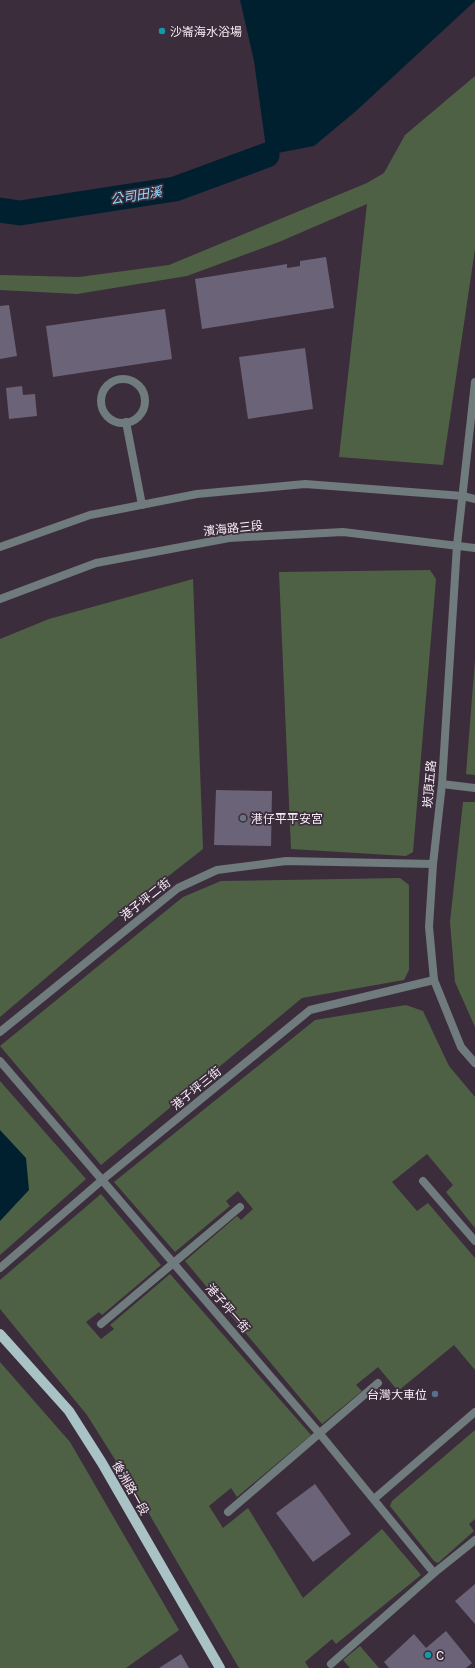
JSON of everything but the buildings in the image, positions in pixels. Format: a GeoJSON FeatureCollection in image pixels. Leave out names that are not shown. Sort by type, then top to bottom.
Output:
{"type":"FeatureCollection","features":[{"type":"Feature","properties":{"kind":"main road","name":"後洲路一段"},"geometry":{"type":"LineString","coordinates":[[0,1334],[69,1411],[106,1470],[220,1668]]}},
{"type":"Feature","properties":{"kind":"street"},"geometry":{"type":"LineString","coordinates":[[122,379],[135,382],[140,387],[145,399],[142,412],[138,417],[126,422],[113,420],[107,416],[102,403],[104,390],[109,384],[122,379]]}},
{"type":"Feature","properties":{"kind":"street","name":"崁頂五路"},"geometry":{"type":"LineString","coordinates":[[475,382],[457,545],[442,784],[433,864],[429,927],[434,980],[461,1047],[475,1063]]}},
{"type":"Feature","properties":{"kind":"street"},"geometry":{"type":"LineString","coordinates":[[126,422],[142,505]]}},
{"type":"Feature","properties":{"kind":"street"},"geometry":{"type":"LineString","coordinates":[[0,547],[90,515],[197,494],[305,484],[463,496],[475,499]]}},
{"type":"Feature","properties":{"kind":"street","name":"濱海路三段"},"geometry":{"type":"LineString","coordinates":[[0,599],[96,563],[229,538],[343,532],[475,548]]}},
{"type":"Feature","properties":{"kind":"street"},"geometry":{"type":"LineString","coordinates":[[442,784],[475,788]]}},
{"type":"Feature","properties":{"kind":"street","name":"港子坪二街"},"geometry":{"type":"LineString","coordinates":[[0,1032],[178,888],[217,870],[286,861],[433,864]]}},
{"type":"Feature","properties":{"kind":"street","name":"港子坪三街"},"geometry":{"type":"LineString","coordinates":[[0,1268],[101,1181],[310,1010],[434,980]]}},
{"type":"Feature","properties":{"kind":"street","name":"港子坪一街"},"geometry":{"type":"LineString","coordinates":[[0,1061],[101,1181],[173,1262],[320,1434],[434,1573]]}},
{"type":"Feature","properties":{"kind":"street"},"geometry":{"type":"LineString","coordinates":[[423,1180],[475,1241]]}},
{"type":"Feature","properties":{"kind":"street"},"geometry":{"type":"LineString","coordinates":[[101,1324],[240,1207]]}},
{"type":"Feature","properties":{"kind":"street"},"geometry":{"type":"LineString","coordinates":[[228,1512],[378,1383]]}},
{"type":"Feature","properties":{"kind":"street"},"geometry":{"type":"LineString","coordinates":[[374,1499],[475,1412]]}},
{"type":"Feature","properties":{"kind":"street"},"geometry":{"type":"LineString","coordinates":[[331,1664],[434,1573],[475,1540]]}},
{"type":"Feature","properties":{"kind":"green space"},"geometry":{"type":"Polygon","coordinates":[[[475,76],[475,249],[443,465],[339,457],[367,204],[279,242],[187,276],[77,294],[0,290],[0,275],[79,277],[169,265],[367,183],[384,173],[405,135],[475,76]]]}},
{"type":"Feature","properties":{"kind":"green space"},"geometry":{"type":"Polygon","coordinates":[[[430,570],[436,579],[413,852],[406,856],[291,849],[279,572],[430,570]]]}},
{"type":"Feature","properties":{"kind":"green space"},"geometry":{"type":"Polygon","coordinates":[[[193,579],[203,849],[129,907],[0,1017],[0,639],[49,619],[193,579]]]}},
{"type":"Feature","properties":{"kind":"green space"},"geometry":{"type":"Polygon","coordinates":[[[475,660],[475,775],[466,774],[475,660]]]}},
{"type":"Feature","properties":{"kind":"green space"},"geometry":{"type":"Polygon","coordinates":[[[463,802],[475,802],[475,1027],[455,982],[450,922],[463,802]]]}},
{"type":"Feature","properties":{"kind":"green space"},"geometry":{"type":"Polygon","coordinates":[[[400,878],[409,885],[409,970],[404,980],[302,998],[101,1165],[0,1046],[183,897],[221,881],[400,878]]]}},
{"type":"Feature","properties":{"kind":"green space"},"geometry":{"type":"Polygon","coordinates":[[[406,1005],[423,1011],[449,1066],[475,1097],[475,1228],[446,1192],[453,1185],[427,1154],[392,1182],[417,1211],[428,1203],[475,1258],[475,1370],[454,1345],[398,1391],[378,1367],[356,1385],[362,1391],[322,1424],[185,1261],[237,1216],[241,1220],[253,1209],[238,1191],[226,1201],[230,1206],[175,1252],[114,1182],[315,1020],[406,1005]]]}},
{"type":"Feature","properties":{"kind":"green space"},"geometry":{"type":"Polygon","coordinates":[[[0,1081],[86,1179],[0,1255],[0,1081]]]}},
{"type":"Feature","properties":{"kind":"green space"},"geometry":{"type":"Polygon","coordinates":[[[101,1194],[161,1265],[102,1315],[99,1312],[86,1322],[101,1339],[114,1329],[110,1325],[170,1274],[311,1435],[237,1497],[231,1488],[209,1506],[223,1528],[248,1508],[303,1598],[382,1529],[421,1575],[336,1644],[332,1639],[305,1662],[309,1668],[239,1668],[148,1512],[87,1415],[0,1309],[0,1280],[101,1194]]]}},
{"type":"Feature","properties":{"kind":"green space"},"geometry":{"type":"Polygon","coordinates":[[[0,1362],[70,1442],[179,1630],[126,1668],[0,1668],[0,1362]]]}},
{"type":"Feature","properties":{"kind":"green space"},"geometry":{"type":"Polygon","coordinates":[[[475,1430],[475,1519],[469,1524],[474,1531],[438,1563],[434,1561],[390,1506],[392,1501],[475,1430]]]}},
{"type":"Feature","properties":{"kind":"green space"},"geometry":{"type":"Polygon","coordinates":[[[360,1646],[379,1668],[350,1668],[343,1660],[360,1646]]]}},
{"type":"Feature","properties":{"kind":"water"},"geometry":{"type":"Polygon","coordinates":[[[240,0],[475,1],[356,111],[314,146],[267,155],[254,61],[240,0]]]}},
{"type":"Feature","properties":{"kind":"water"},"geometry":{"type":"Polygon","coordinates":[[[0,1130],[26,1158],[29,1190],[0,1221],[0,1130]]]}},
{"type":"Feature","properties":{"kind":"waterway","name":"公司田溪"},"geometry":{"type":"LineString","coordinates":[[0,210],[20,213],[175,189],[267,155]]}},
{"type":"Feature","properties":{"kind":"place","name":"沙崙海水浴場"},"geometry":{"type":"Point","coordinates":[162,31]}},
{"type":"Feature","properties":{"kind":"place","name":"港仔平平安宮"},"geometry":{"type":"Point","coordinates":[243,818]}},
{"type":"Feature","properties":{"kind":"place","name":"台灣大車位"},"geometry":{"type":"Point","coordinates":[435,1394]}},
{"type":"Feature","properties":{"kind":"place","name":"C"},"geometry":{"type":"Point","coordinates":[428,1655]}}]}
